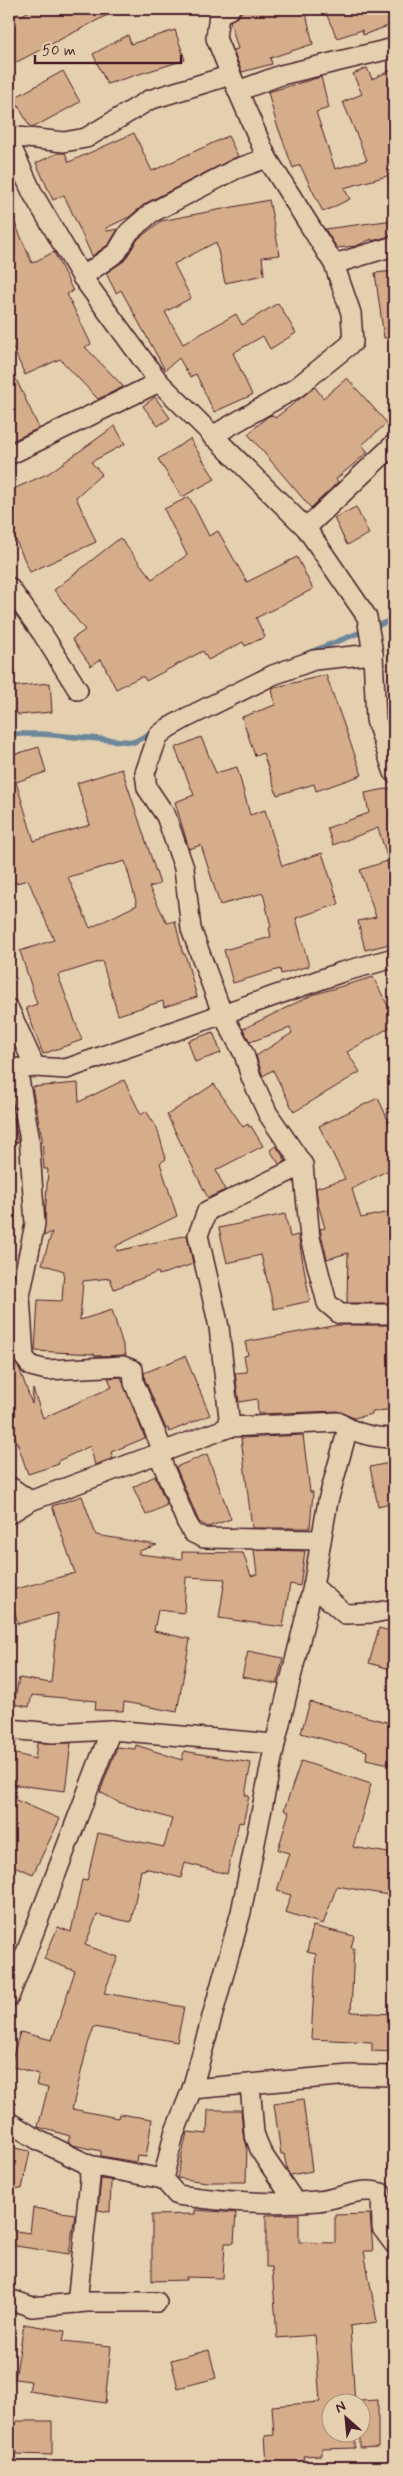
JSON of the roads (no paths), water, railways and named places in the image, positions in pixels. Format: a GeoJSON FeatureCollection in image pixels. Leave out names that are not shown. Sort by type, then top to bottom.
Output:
{"type":"FeatureCollection","features":[{"type":"Feature","properties":{"kind":"street"},"geometry":{"type":"LineString","coordinates":[[212,436],[296,388],[353,342],[351,313],[334,264],[267,158],[216,33],[219,14],[230,9]]}},
{"type":"Feature","properties":{"kind":"street"},"geometry":{"type":"LineString","coordinates":[[9,136],[64,142],[86,138],[149,100],[281,75],[394,48]]}},
{"type":"Feature","properties":{"kind":"street"},"geometry":{"type":"LineString","coordinates":[[9,142],[33,194],[82,277],[159,382],[306,528],[367,617],[373,654],[376,720],[389,746],[394,773]]}},
{"type":"Feature","properties":{"kind":"street"},"geometry":{"type":"LineString","coordinates":[[82,277],[117,252],[129,232],[151,213],[236,169],[267,158]]}},
{"type":"Feature","properties":{"kind":"street"},"geometry":{"type":"LineString","coordinates":[[334,264],[394,246]]}},
{"type":"Feature","properties":{"kind":"street"},"geometry":{"type":"LineString","coordinates":[[9,455],[159,382]]}},
{"type":"Feature","properties":{"kind":"street"},"geometry":{"type":"LineString","coordinates":[[306,528],[394,444]]}},
{"type":"Feature","properties":{"kind":"street"},"geometry":{"type":"LineString","coordinates":[[9,587],[42,633],[78,690]]}},
{"type":"Feature","properties":{"kind":"street"},"geometry":{"type":"LineString","coordinates":[[373,654],[314,660],[273,675],[168,728],[158,736],[145,773],[147,788],[166,816],[184,868],[191,929],[222,1013],[244,1054],[251,1077],[268,1114],[303,1165],[310,1238],[327,1303],[340,1314],[394,1314]]}},
{"type":"Feature","properties":{"kind":"street"},"geometry":{"type":"LineString","coordinates":[[20,1068],[66,1068],[342,972],[394,958]]}},
{"type":"Feature","properties":{"kind":"street"},"geometry":{"type":"LineString","coordinates":[[9,1009],[20,1068],[29,1134],[35,1224],[14,1297],[24,1357],[31,1366],[47,1370],[123,1366],[133,1370],[134,1383],[186,1521],[193,1533],[204,1538],[321,1540]]}},
{"type":"Feature","properties":{"kind":"street"},"geometry":{"type":"LineString","coordinates":[[230,1427],[219,1327],[198,1236],[207,1211],[303,1165]]}},
{"type":"Feature","properties":{"kind":"street"},"geometry":{"type":"LineString","coordinates":[[9,1514],[30,1501],[230,1427],[338,1422],[348,1428],[382,1438],[394,1438]]}},
{"type":"Feature","properties":{"kind":"street"},"geometry":{"type":"LineString","coordinates":[[163,2179],[174,2134],[192,2089],[241,1912],[275,1744],[312,1586],[328,1501],[348,1428]]}},
{"type":"Feature","properties":{"kind":"street"},"geometry":{"type":"LineString","coordinates":[[9,1486],[30,1501]]}},
{"type":"Feature","properties":{"kind":"street"},"geometry":{"type":"LineString","coordinates":[[312,1586],[345,1614],[374,1613],[394,1609]]}},
{"type":"Feature","properties":{"kind":"street"},"geometry":{"type":"LineString","coordinates":[[9,1729],[53,1733],[111,1730],[275,1744]]}},
{"type":"Feature","properties":{"kind":"street"},"geometry":{"type":"LineString","coordinates":[[9,1997],[111,1730]]}},
{"type":"Feature","properties":{"kind":"street"},"geometry":{"type":"LineString","coordinates":[[192,2089],[350,2075],[394,2076]]}},
{"type":"Feature","properties":{"kind":"street"},"geometry":{"type":"LineString","coordinates":[[250,2084],[254,2133],[257,2142],[261,2152],[295,2202]]}},
{"type":"Feature","properties":{"kind":"street"},"geometry":{"type":"LineString","coordinates":[[9,2122],[38,2140],[89,2164],[163,2179],[177,2195],[235,2203],[320,2201],[371,2190],[381,2193],[382,2228],[394,2244]]}},
{"type":"Feature","properties":{"kind":"street"},"geometry":{"type":"LineString","coordinates":[[77,2303],[90,2179],[89,2164]]}},
{"type":"Feature","properties":{"kind":"street"},"geometry":{"type":"LineString","coordinates":[[9,2299],[32,2307],[77,2303],[157,2302]]}},
{"type":"Feature","properties":{"kind":"waterway"},"geometry":{"type":"LineString","coordinates":[[308,653],[394,619]]}},
{"type":"Feature","properties":{"kind":"waterway"},"geometry":{"type":"LineString","coordinates":[[9,734],[42,734],[134,742],[155,731]]}}]}
